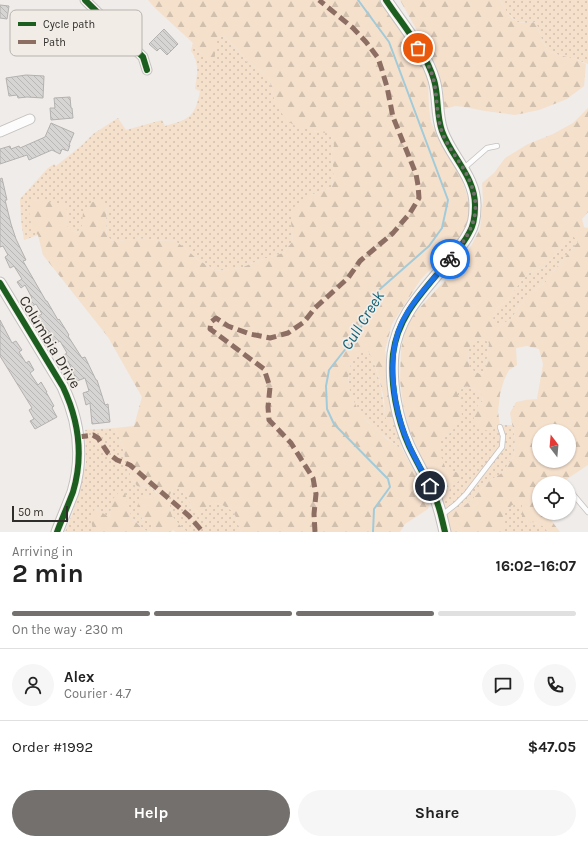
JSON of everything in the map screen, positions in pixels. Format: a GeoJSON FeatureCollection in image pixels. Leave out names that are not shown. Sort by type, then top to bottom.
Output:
{"type":"FeatureCollection","features":[{"type":"Feature","properties":{"kind":"street"},"geometry":{"type":"LineString","coordinates":[[85,0],[95,10]]}},
{"type":"Feature","properties":{"kind":"street"},"geometry":{"type":"LineString","coordinates":[[386,0],[430,68],[434,82],[441,130],[463,168],[473,190],[475,202],[472,228],[462,245],[419,296],[403,320],[398,333],[393,355],[395,400],[400,418],[408,445],[436,499],[445,532]]}},
{"type":"Feature","properties":{"kind":"street"},"geometry":{"type":"LineString","coordinates":[[141,56],[147,70]]}},
{"type":"Feature","properties":{"kind":"street"},"geometry":{"type":"LineString","coordinates":[[0,132],[30,119]]}},
{"type":"Feature","properties":{"kind":"street","name":"Columbia Drive"},"geometry":{"type":"LineString","coordinates":[[0,283],[63,387],[75,416],[79,456],[77,470],[72,493],[57,532]]}},
{"type":"Feature","properties":{"kind":"lane"},"geometry":{"type":"LineString","coordinates":[[463,168],[486,148],[497,146]]}},
{"type":"Feature","properties":{"kind":"lane"},"geometry":{"type":"LineString","coordinates":[[441,516],[466,494],[502,447],[503,436],[500,427]]}},
{"type":"Feature","properties":{"kind":"lane"},"geometry":{"type":"LineString","coordinates":[[576,498],[588,512]]}},
{"type":"Feature","properties":{"kind":"green space"},"geometry":{"type":"Polygon","coordinates":[[[148,0],[379,0],[405,36],[425,69],[428,80],[431,122],[437,135],[459,170],[470,205],[470,216],[463,236],[421,279],[392,324],[385,350],[396,423],[393,425],[388,422],[385,417],[384,400],[380,381],[376,367],[368,351],[361,351],[351,363],[348,379],[350,392],[357,408],[367,421],[387,439],[402,449],[430,499],[428,509],[405,524],[400,532],[241,532],[233,512],[223,505],[215,503],[212,504],[200,514],[191,507],[188,497],[179,489],[173,489],[168,498],[172,516],[183,529],[188,532],[176,532],[173,530],[171,532],[152,532],[151,523],[143,519],[138,512],[139,500],[144,497],[153,498],[157,493],[151,486],[137,486],[131,477],[123,446],[115,428],[134,426],[142,397],[108,337],[43,255],[38,235],[32,229],[28,206],[34,200],[62,204],[68,211],[68,227],[77,233],[82,226],[83,212],[90,203],[101,199],[107,207],[107,236],[114,242],[139,239],[173,240],[184,247],[198,260],[217,271],[241,268],[257,261],[283,253],[293,241],[291,223],[294,207],[311,195],[332,187],[334,171],[331,155],[334,145],[330,134],[297,127],[286,120],[275,102],[269,78],[247,62],[224,36],[215,39],[215,56],[212,62],[192,46],[193,43],[148,0]]]}},
{"type":"Feature","properties":{"kind":"green space"},"geometry":{"type":"Polygon","coordinates":[[[400,0],[500,0],[505,9],[516,21],[523,23],[536,22],[542,40],[548,51],[586,64],[584,86],[567,99],[539,110],[515,115],[455,106],[442,110],[443,89],[434,61],[400,0]]]}},
{"type":"Feature","properties":{"kind":"green space"},"geometry":{"type":"Polygon","coordinates":[[[500,0],[588,0],[588,64],[548,51],[542,40],[536,22],[517,22],[507,12],[500,0]]]}},
{"type":"Feature","properties":{"kind":"green space"},"geometry":{"type":"Polygon","coordinates":[[[224,36],[247,62],[269,78],[275,102],[314,131],[330,133],[334,145],[331,155],[334,171],[332,187],[311,195],[291,223],[293,241],[283,253],[257,261],[241,268],[217,271],[198,260],[184,247],[173,240],[139,239],[114,242],[107,236],[107,207],[82,226],[77,233],[70,229],[67,225],[68,211],[34,200],[32,229],[38,235],[24,240],[20,199],[48,168],[54,164],[56,166],[81,146],[93,134],[118,118],[126,130],[162,120],[165,126],[186,119],[190,116],[196,106],[200,91],[195,89],[197,65],[191,51],[192,46],[202,54],[215,56],[215,39],[224,36]]]}},
{"type":"Feature","properties":{"kind":"green space"},"geometry":{"type":"Polygon","coordinates":[[[588,108],[588,212],[582,219],[584,227],[588,228],[588,465],[572,476],[532,476],[532,520],[551,520],[560,532],[548,532],[543,526],[533,522],[526,524],[522,520],[522,505],[512,505],[503,515],[503,532],[451,532],[446,512],[465,505],[473,499],[486,483],[502,473],[514,456],[515,439],[510,413],[516,402],[537,399],[543,364],[539,349],[527,346],[516,348],[517,365],[509,370],[500,394],[498,412],[500,425],[491,431],[478,429],[473,416],[478,405],[483,401],[481,392],[466,386],[457,392],[461,402],[462,418],[452,431],[441,441],[441,457],[446,469],[459,473],[460,480],[450,488],[448,496],[441,496],[431,478],[409,429],[403,404],[400,380],[401,349],[405,331],[413,315],[463,261],[480,229],[483,200],[482,183],[494,173],[505,158],[528,144],[553,134],[573,123],[588,108]],[[573,236],[543,268],[528,273],[507,301],[497,308],[493,318],[495,326],[500,326],[512,318],[519,306],[530,294],[545,283],[578,242],[573,236]],[[484,339],[473,343],[470,346],[468,353],[470,369],[480,374],[485,372],[489,343],[484,339]]]}},
{"type":"Feature","properties":{"kind":"green space"},"geometry":{"type":"Polygon","coordinates":[[[573,235],[578,242],[545,283],[537,288],[519,306],[512,318],[500,326],[494,326],[493,318],[497,308],[507,301],[528,273],[543,268],[573,235]]]}},
{"type":"Feature","properties":{"kind":"green space"},"geometry":{"type":"Polygon","coordinates":[[[484,339],[489,343],[489,347],[485,372],[480,374],[470,369],[468,353],[470,345],[478,340],[484,339]]]}},
{"type":"Feature","properties":{"kind":"green space"},"geometry":{"type":"Polygon","coordinates":[[[361,351],[368,351],[372,357],[380,382],[385,415],[396,423],[402,449],[382,435],[364,417],[351,396],[349,385],[350,365],[361,351]]]}},
{"type":"Feature","properties":{"kind":"green space"},"geometry":{"type":"Polygon","coordinates":[[[466,386],[481,392],[483,401],[478,405],[500,425],[512,425],[515,439],[514,456],[502,473],[486,483],[473,499],[465,505],[446,512],[441,496],[447,496],[459,473],[446,470],[441,457],[441,441],[452,431],[461,402],[457,392],[466,386]]]}},
{"type":"Feature","properties":{"kind":"green space"},"geometry":{"type":"Polygon","coordinates":[[[115,428],[123,446],[131,477],[137,486],[151,486],[157,494],[153,498],[144,497],[142,519],[151,522],[152,532],[149,532],[137,523],[130,514],[127,504],[111,501],[109,517],[95,508],[93,530],[95,532],[65,532],[73,512],[86,463],[85,430],[115,428]]]}},
{"type":"Feature","properties":{"kind":"green space"},"geometry":{"type":"Polygon","coordinates":[[[173,489],[179,489],[188,497],[191,507],[200,514],[206,507],[215,503],[230,510],[236,518],[241,532],[188,532],[183,529],[172,516],[168,498],[173,489]]]}},
{"type":"Feature","properties":{"kind":"green space"},"geometry":{"type":"Polygon","coordinates":[[[120,491],[125,492],[129,511],[134,520],[148,532],[93,531],[91,519],[95,508],[109,517],[111,501],[120,491]]]}},
{"type":"Feature","properties":{"kind":"green space"},"geometry":{"type":"Polygon","coordinates":[[[512,505],[522,505],[533,522],[543,526],[548,532],[503,532],[503,515],[512,505]]]}},
{"type":"Feature","properties":{"kind":"building"},"geometry":{"type":"Polygon","coordinates":[[[0,5],[9,6],[7,19],[0,18],[0,5]]]}},
{"type":"Feature","properties":{"kind":"building"},"geometry":{"type":"Polygon","coordinates":[[[164,29],[178,44],[167,55],[160,48],[157,51],[149,44],[164,29]]]}},
{"type":"Feature","properties":{"kind":"building"},"geometry":{"type":"Polygon","coordinates":[[[26,75],[44,76],[43,98],[18,98],[17,95],[9,96],[6,78],[26,75]]]}},
{"type":"Feature","properties":{"kind":"building"},"geometry":{"type":"Polygon","coordinates":[[[70,97],[73,118],[51,120],[50,108],[55,108],[54,98],[70,97]]]}},
{"type":"Feature","properties":{"kind":"building"},"geometry":{"type":"Polygon","coordinates":[[[51,123],[74,133],[68,151],[62,149],[60,154],[52,150],[29,160],[27,155],[0,164],[0,149],[10,146],[11,149],[19,146],[20,148],[45,137],[51,123]]]}},
{"type":"Feature","properties":{"kind":"building"},"geometry":{"type":"Polygon","coordinates":[[[2,178],[7,200],[5,200],[11,224],[26,260],[23,261],[82,358],[85,357],[97,380],[105,405],[108,404],[110,422],[92,424],[90,403],[86,405],[83,393],[89,391],[85,378],[77,381],[68,361],[66,362],[62,356],[67,353],[60,341],[55,344],[38,316],[42,314],[36,304],[32,306],[28,300],[32,298],[25,285],[21,288],[17,282],[22,279],[14,266],[10,268],[5,257],[8,255],[3,246],[0,247],[0,179],[2,178]]]}},
{"type":"Feature","properties":{"kind":"building"},"geometry":{"type":"Polygon","coordinates":[[[0,320],[12,343],[16,341],[22,350],[19,352],[26,363],[29,361],[34,370],[30,373],[38,385],[41,382],[54,406],[52,408],[57,417],[35,429],[30,421],[34,419],[29,410],[32,408],[0,356],[0,320]]]}},
{"type":"Feature","properties":{"kind":"waterway","name":"Cull Creek"},"geometry":{"type":"LineString","coordinates":[[358,0],[389,42],[448,200],[442,228],[429,246],[379,290],[358,333],[329,370],[326,386],[327,409],[334,424],[388,479],[390,487],[374,509],[373,532]]}},
{"type":"Feature","properties":{"kind":"marked path"},"geometry":{"type":"LineString","coordinates":[[315,532],[314,514],[316,494],[313,478],[291,443],[269,420],[268,407],[270,387],[264,369],[210,329],[211,322],[216,318],[228,326],[250,334],[270,338],[288,333],[304,322],[315,308],[348,278],[360,261],[393,233],[410,213],[419,198],[416,174],[393,117],[387,87],[378,58],[353,28],[319,0]]}},
{"type":"Feature","properties":{"kind":"marked path"},"geometry":{"type":"LineString","coordinates":[[78,437],[93,435],[98,438],[108,453],[117,460],[130,465],[189,516],[203,532]]}},
{"type":"Feature","properties":{"kind":"cycle path"},"geometry":{"type":"LineString","coordinates":[[85,0],[95,10]]}},
{"type":"Feature","properties":{"kind":"cycle path"},"geometry":{"type":"LineString","coordinates":[[386,0],[420,49],[430,70],[436,86],[439,118],[442,131],[472,186],[474,196],[475,207],[471,230],[460,247],[414,303],[400,327],[393,354],[392,365],[395,401],[401,424],[409,446],[437,501],[445,532]]}},
{"type":"Feature","properties":{"kind":"cycle path"},"geometry":{"type":"LineString","coordinates":[[142,56],[147,70]]}},
{"type":"Feature","properties":{"kind":"cycle path"},"geometry":{"type":"LineString","coordinates":[[0,283],[63,387],[76,425],[79,451],[76,478],[73,492],[57,532]]}},
{"type":"Feature","properties":{"kind":"way so far"},"geometry":{"type":"LineString","coordinates":[[418,48],[425,58],[433,78],[441,130],[468,178],[473,190],[475,202],[472,228],[462,245],[450,259]]}},
{"type":"Feature","properties":{"kind":"route"},"geometry":{"type":"LineString","coordinates":[[430,486],[408,445],[404,434],[395,400],[393,355],[395,342],[403,320],[419,296],[450,259]]}}]}
